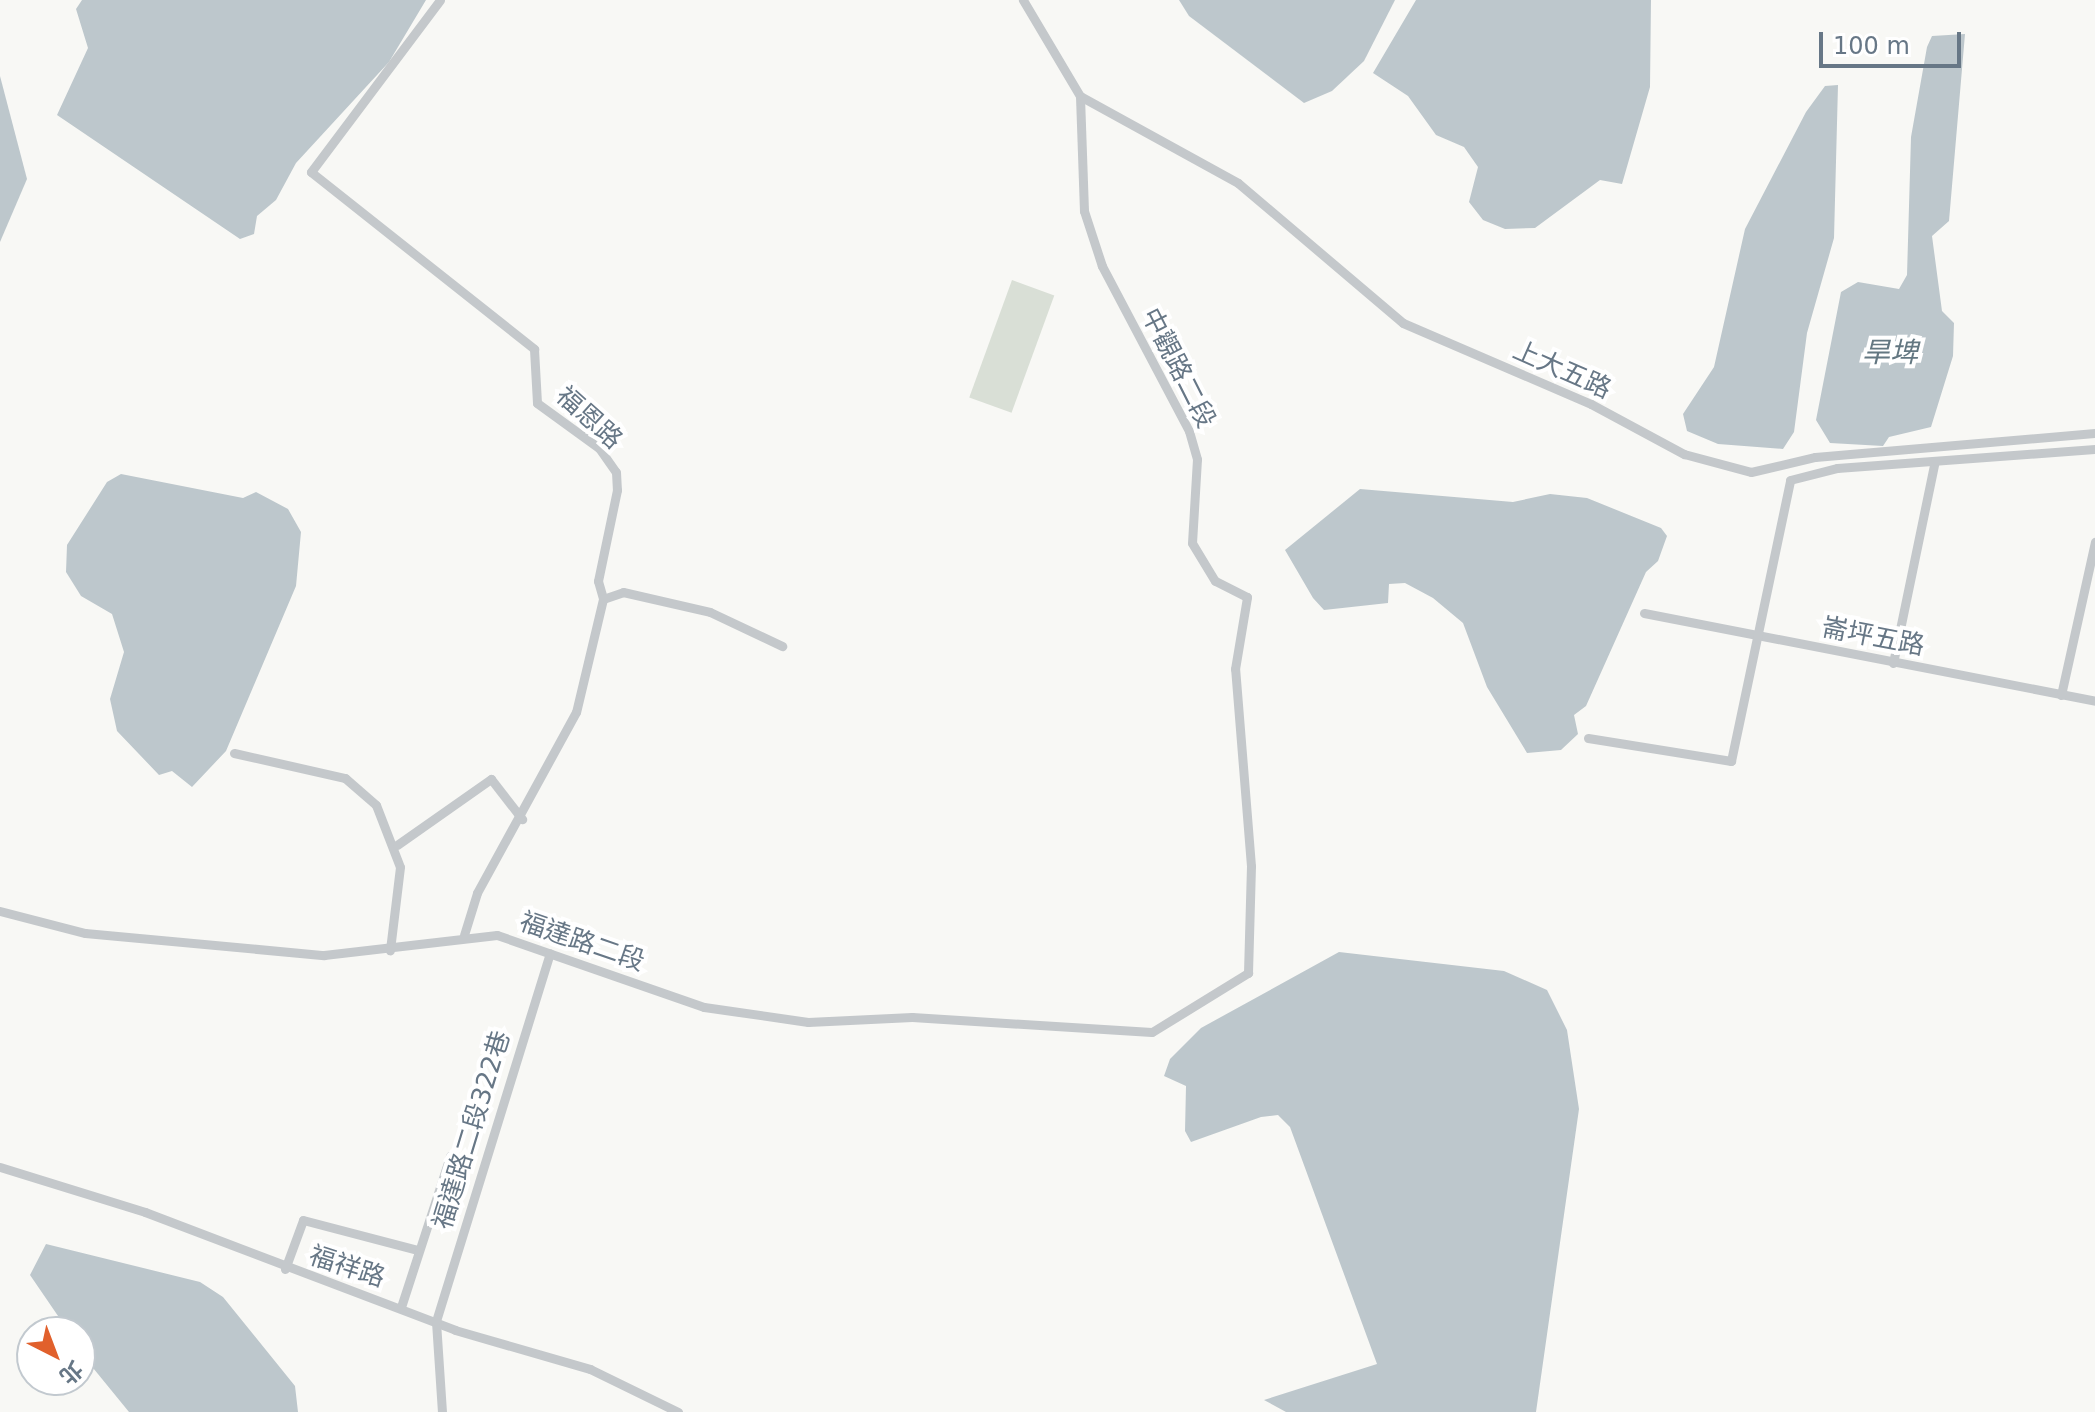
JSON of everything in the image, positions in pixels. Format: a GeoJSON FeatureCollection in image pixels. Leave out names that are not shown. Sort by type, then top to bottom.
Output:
{"type":"FeatureCollection","features":[{"type":"Feature","properties":{"kind":"street","name":"福恩路"},"geometry":{"type":"LineString","coordinates":[[440,0],[311,172],[534,349],[537,403],[599,448],[616,472],[617,507],[598,581],[603,599],[563,746],[477,893],[464,935]]}},
{"type":"Feature","properties":{"kind":"street","name":"中觀路二段"},"geometry":{"type":"LineString","coordinates":[[1023,0],[1080,96],[1084,211],[1102,266],[1197,459],[1192,543],[1215,581],[1247,597],[1235,669],[1251,866],[1248,973],[1152,1032]]}},
{"type":"Feature","properties":{"kind":"street","name":"上大五路"},"geometry":{"type":"LineString","coordinates":[[1080,96],[1238,183],[1424,335],[1591,404],[1684,454],[1751,472],[1789,464],[2095,433]]}},
{"type":"Feature","properties":{"kind":"street"},"geometry":{"type":"LineString","coordinates":[[1588,738],[1731,761],[1787,483],[1803,474],[2095,449]]}},
{"type":"Feature","properties":{"kind":"street"},"geometry":{"type":"LineString","coordinates":[[1893,663],[1935,461]]}},
{"type":"Feature","properties":{"kind":"street"},"geometry":{"type":"LineString","coordinates":[[1789,464],[1803,474]]}},
{"type":"Feature","properties":{"kind":"street"},"geometry":{"type":"LineString","coordinates":[[2061,695],[2095,542]]}},
{"type":"Feature","properties":{"kind":"street"},"geometry":{"type":"LineString","coordinates":[[603,599],[623,592],[710,612],[782,646]]}},
{"type":"Feature","properties":{"kind":"street","name":"崙坪五路"},"geometry":{"type":"LineString","coordinates":[[1644,613],[1754,637],[2095,701]]}},
{"type":"Feature","properties":{"kind":"street"},"geometry":{"type":"LineString","coordinates":[[234,753],[345,778],[376,805],[397,845],[390,950]]}},
{"type":"Feature","properties":{"kind":"street"},"geometry":{"type":"LineString","coordinates":[[397,845],[491,779],[522,819]]}},
{"type":"Feature","properties":{"kind":"street","name":"福達路二段"},"geometry":{"type":"LineString","coordinates":[[0,911],[85,933],[324,955],[390,950],[464,935],[497,935],[759,1018],[912,1017],[1152,1032]]}},
{"type":"Feature","properties":{"kind":"street","name":"福達路二段322巷"},"geometry":{"type":"LineString","coordinates":[[436,1321],[550,953]]}},
{"type":"Feature","properties":{"kind":"street"},"geometry":{"type":"LineString","coordinates":[[401,1307],[450,1156]]}},
{"type":"Feature","properties":{"kind":"street","name":"福祥路"},"geometry":{"type":"LineString","coordinates":[[0,1167],[145,1212],[285,1269],[436,1321],[590,1369],[678,1412]]}},
{"type":"Feature","properties":{"kind":"street"},"geometry":{"type":"LineString","coordinates":[[285,1269],[303,1220],[417,1250]]}},
{"type":"Feature","properties":{"kind":"street"},"geometry":{"type":"LineString","coordinates":[[436,1321],[442,1412]]}},
{"type":"Feature","properties":{"kind":"shaded area"},"geometry":{"type":"Polygon","coordinates":[[[1012,280],[1054,295],[1012,413],[969,397],[1012,280]]]}},
{"type":"Feature","properties":{"kind":"water"},"geometry":{"type":"Polygon","coordinates":[[[82,0],[426,0],[389,62],[296,163],[276,200],[257,216],[254,234],[240,239],[57,115],[88,48],[76,9],[82,0]]]}},
{"type":"Feature","properties":{"kind":"water"},"geometry":{"type":"Polygon","coordinates":[[[1179,0],[1395,0],[1364,61],[1332,91],[1304,103],[1189,16],[1179,0]]]}},
{"type":"Feature","properties":{"kind":"water"},"geometry":{"type":"Polygon","coordinates":[[[1416,0],[1651,0],[1650,87],[1622,184],[1600,180],[1535,228],[1505,229],[1483,220],[1469,202],[1478,167],[1464,147],[1436,135],[1408,96],[1373,73],[1416,0]]]}},
{"type":"Feature","properties":{"kind":"water","name":"旱埤"},"geometry":{"type":"Polygon","coordinates":[[[1965,34],[1949,221],[1932,236],[1942,311],[1954,323],[1953,356],[1931,427],[1889,437],[1883,446],[1830,443],[1816,420],[1841,292],[1858,282],[1899,289],[1907,275],[1911,137],[1927,47],[1932,36],[1965,34]]]}},
{"type":"Feature","properties":{"kind":"water"},"geometry":{"type":"Polygon","coordinates":[[[0,76],[27,179],[0,242],[0,76]]]}},
{"type":"Feature","properties":{"kind":"water"},"geometry":{"type":"Polygon","coordinates":[[[1838,85],[1834,238],[1807,333],[1794,432],[1783,449],[1718,444],[1687,431],[1683,414],[1714,367],[1745,229],[1806,112],[1825,86],[1838,85]]]}},
{"type":"Feature","properties":{"kind":"water"},"geometry":{"type":"Polygon","coordinates":[[[121,474],[243,498],[256,492],[288,509],[301,532],[296,586],[226,751],[192,787],[172,771],[159,775],[117,731],[110,699],[124,652],[112,614],[81,596],[66,572],[67,545],[107,482],[121,474]]]}},
{"type":"Feature","properties":{"kind":"water"},"geometry":{"type":"Polygon","coordinates":[[[1360,489],[1513,502],[1550,494],[1587,498],[1661,528],[1667,536],[1658,561],[1646,572],[1586,706],[1574,715],[1578,734],[1561,750],[1527,753],[1487,687],[1463,623],[1433,598],[1405,583],[1389,584],[1388,603],[1324,610],[1313,598],[1285,550],[1360,489]]]}},
{"type":"Feature","properties":{"kind":"water"},"geometry":{"type":"Polygon","coordinates":[[[1339,952],[1504,971],[1547,990],[1567,1030],[1579,1109],[1536,1412],[1286,1412],[1264,1400],[1377,1364],[1290,1127],[1278,1115],[1261,1117],[1191,1142],[1185,1131],[1186,1086],[1164,1076],[1170,1059],[1201,1028],[1339,952]]]}},
{"type":"Feature","properties":{"kind":"water"},"geometry":{"type":"Polygon","coordinates":[[[46,1244],[200,1282],[223,1297],[295,1386],[298,1412],[129,1412],[96,1372],[96,1316],[58,1316],[30,1275],[46,1244]]]}}]}
